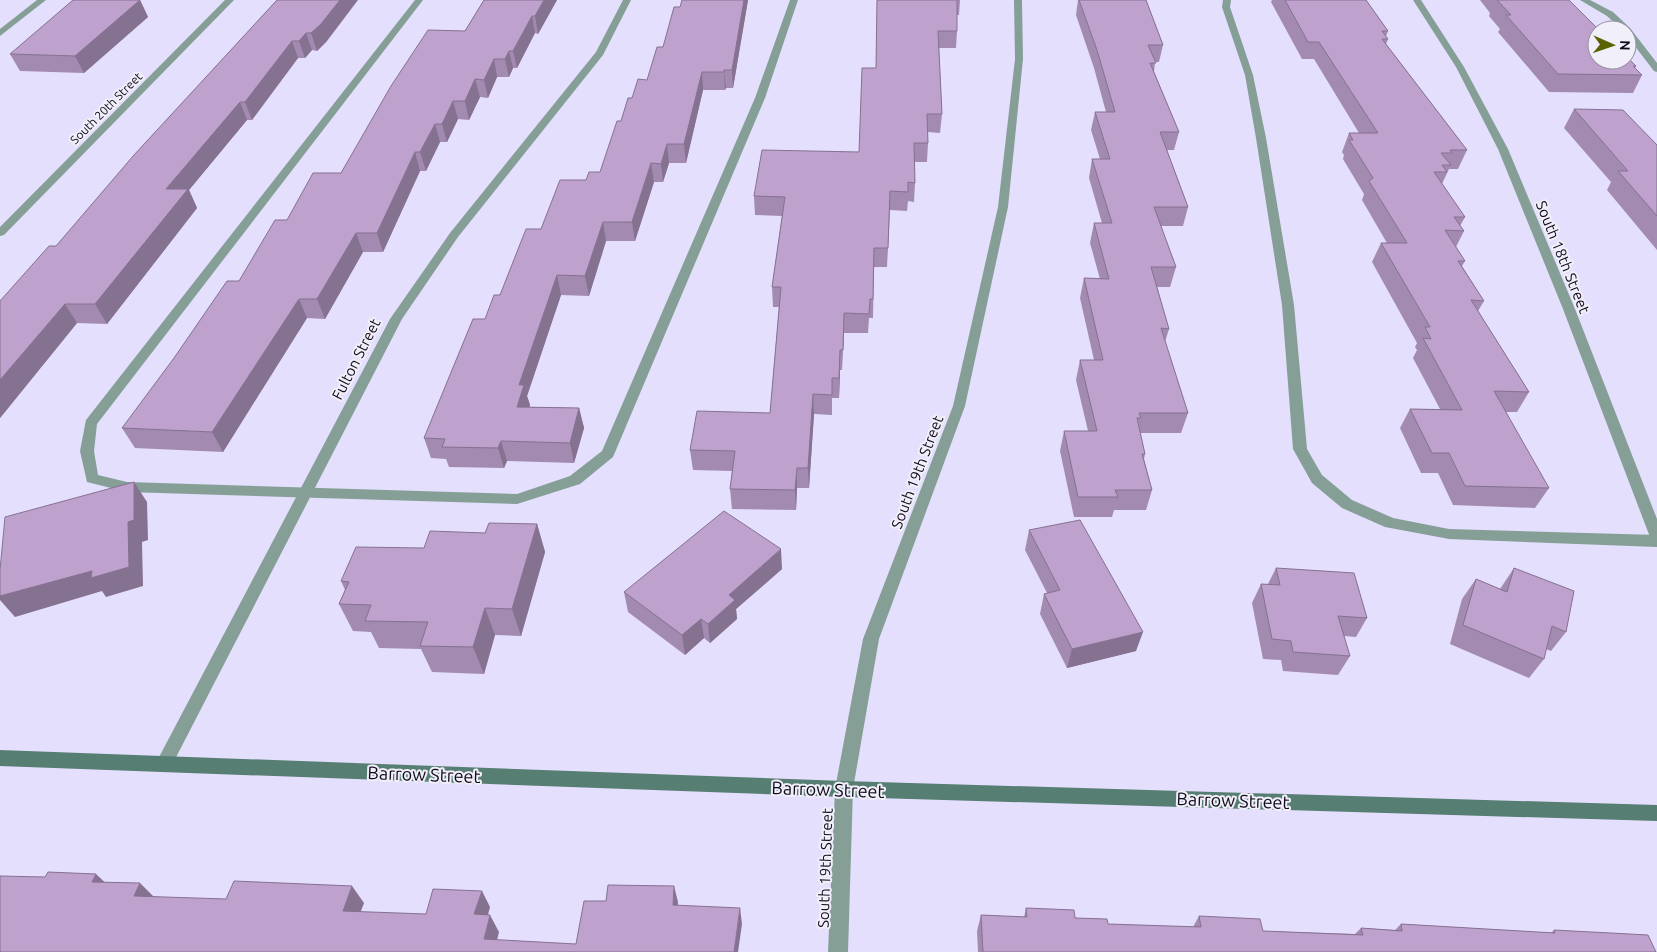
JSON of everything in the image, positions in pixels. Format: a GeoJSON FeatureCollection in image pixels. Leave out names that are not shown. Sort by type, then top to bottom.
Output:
{"type":"FeatureCollection","features":[{"type":"Feature","properties":{"kind":"main road","name":"Barrow Street"},"geometry":{"type":"LineString","coordinates":[[0,758],[844,789],[1657,812]]}},
{"type":"Feature","properties":{"kind":"street"},"geometry":{"type":"LineString","coordinates":[[0,33],[42,0]]}},
{"type":"Feature","properties":{"kind":"street","name":"South 20th Street"},"geometry":{"type":"LineString","coordinates":[[0,233],[230,0]]}},
{"type":"Feature","properties":{"kind":"street"},"geometry":{"type":"LineString","coordinates":[[419,0],[90,423],[87,451],[92,478],[127,487],[305,494],[517,499],[575,480],[608,454],[760,98],[794,0]]}},
{"type":"Feature","properties":{"kind":"street","name":"Fulton Street"},"geometry":{"type":"LineString","coordinates":[[164,764],[396,319],[454,234],[600,53],[627,0]]}},
{"type":"Feature","properties":{"kind":"street","name":"South 19th Street"},"geometry":{"type":"LineString","coordinates":[[838,952],[844,789],[870,639],[959,406],[1003,207],[1019,59],[1018,0]]}},
{"type":"Feature","properties":{"kind":"street"},"geometry":{"type":"LineString","coordinates":[[1227,0],[1226,7],[1250,75],[1263,148],[1288,305],[1300,449],[1317,480],[1346,504],[1390,523],[1439,532],[1657,541]]}},
{"type":"Feature","properties":{"kind":"street","name":"South 18th Street"},"geometry":{"type":"LineString","coordinates":[[1416,0],[1460,67],[1503,149],[1569,309],[1657,537]]}},
{"type":"Feature","properties":{"kind":"street"},"geometry":{"type":"LineString","coordinates":[[1584,0],[1610,14],[1616,20]]}},
{"type":"Feature","properties":{"kind":"street"},"geometry":{"type":"LineString","coordinates":[[1637,43],[1657,68]]}},
{"type":"Feature","properties":{"kind":"building"},"geometry":{"type":"Polygon","coordinates":[[[73,0],[140,0],[75,56],[10,54],[73,0]]]}},
{"type":"Feature","properties":{"kind":"building"},"geometry":{"type":"Polygon","coordinates":[[[277,0],[340,0],[321,24],[311,33],[306,33],[299,41],[292,41],[245,102],[240,102],[166,189],[188,189],[95,304],[65,304],[0,380],[0,301],[49,246],[56,246],[134,155],[277,0]]]}},
{"type":"Feature","properties":{"kind":"building"},"geometry":{"type":"Polygon","coordinates":[[[484,0],[544,0],[535,16],[532,16],[513,51],[509,51],[505,59],[494,59],[484,80],[475,79],[465,101],[453,101],[442,124],[435,124],[420,152],[415,152],[377,233],[356,233],[317,299],[299,299],[212,432],[122,428],[174,358],[227,281],[239,281],[275,220],[287,220],[313,173],[341,173],[391,86],[428,30],[465,31],[484,0]]]}},
{"type":"Feature","properties":{"kind":"building"},"geometry":{"type":"Polygon","coordinates":[[[682,0],[744,0],[732,70],[702,72],[684,144],[667,144],[661,164],[651,163],[632,222],[603,222],[585,276],[557,275],[519,385],[524,385],[517,407],[579,408],[570,443],[501,441],[498,448],[442,447],[445,439],[424,438],[473,319],[485,319],[494,295],[500,295],[526,229],[541,229],[560,180],[586,180],[589,172],[600,172],[617,121],[621,121],[628,98],[632,98],[638,79],[647,80],[657,47],[663,47],[674,7],[680,7],[682,0]]]}},
{"type":"Feature","properties":{"kind":"building"},"geometry":{"type":"Polygon","coordinates":[[[877,0],[957,0],[957,31],[938,31],[942,114],[927,114],[928,143],[914,143],[915,183],[908,182],[908,192],[890,191],[888,248],[874,248],[873,299],[870,299],[869,314],[844,313],[843,350],[840,350],[839,378],[832,378],[832,395],[813,394],[808,468],[797,468],[795,490],[730,489],[735,451],[690,450],[697,411],[770,413],[781,287],[772,287],[785,197],[754,196],[762,150],[859,152],[862,68],[876,68],[877,0]]]}},
{"type":"Feature","properties":{"kind":"building"},"geometry":{"type":"Polygon","coordinates":[[[1079,0],[1146,0],[1163,45],[1148,45],[1156,63],[1150,63],[1179,132],[1160,132],[1188,207],[1154,207],[1176,267],[1151,267],[1169,329],[1161,328],[1188,413],[1139,413],[1141,418],[1137,418],[1145,454],[1142,454],[1152,490],[1115,490],[1118,497],[1078,497],[1064,431],[1097,431],[1080,360],[1103,360],[1084,278],[1109,279],[1094,223],[1112,223],[1092,159],[1110,159],[1095,112],[1115,112],[1097,50],[1079,0]]]}},
{"type":"Feature","properties":{"kind":"building"},"geometry":{"type":"Polygon","coordinates":[[[1285,0],[1366,0],[1388,31],[1382,31],[1388,39],[1382,39],[1467,150],[1450,150],[1452,153],[1441,153],[1451,165],[1442,165],[1447,172],[1434,172],[1465,217],[1454,217],[1464,231],[1445,230],[1465,261],[1458,261],[1484,301],[1471,300],[1529,392],[1494,391],[1549,488],[1465,486],[1449,453],[1432,453],[1410,409],[1462,410],[1423,338],[1431,339],[1425,327],[1430,327],[1381,243],[1407,243],[1369,181],[1373,178],[1349,140],[1353,140],[1349,133],[1378,133],[1319,42],[1308,42],[1285,0]]]}},
{"type":"Feature","properties":{"kind":"building"},"geometry":{"type":"Polygon","coordinates":[[[1497,0],[1569,0],[1589,20],[1587,20],[1587,70],[1637,70],[1642,75],[1558,74],[1506,15],[1511,15],[1497,0]]]}},
{"type":"Feature","properties":{"kind":"building"},"geometry":{"type":"Polygon","coordinates":[[[1574,109],[1623,110],[1657,145],[1657,216],[1618,171],[1628,171],[1574,109]]]}},
{"type":"Feature","properties":{"kind":"building"},"geometry":{"type":"Polygon","coordinates":[[[134,482],[134,520],[128,522],[129,567],[91,578],[92,571],[0,596],[0,570],[5,517],[134,482]]]}},
{"type":"Feature","properties":{"kind":"building"},"geometry":{"type":"Polygon","coordinates":[[[724,511],[781,549],[729,595],[735,600],[708,624],[701,619],[682,635],[624,592],[724,511]]]}},
{"type":"Feature","properties":{"kind":"building"},"geometry":{"type":"Polygon","coordinates":[[[1080,520],[1143,632],[1072,649],[1044,594],[1060,590],[1029,530],[1080,520]]]}},
{"type":"Feature","properties":{"kind":"building"},"geometry":{"type":"Polygon","coordinates":[[[489,523],[537,524],[512,609],[485,608],[473,647],[420,646],[428,622],[365,621],[371,605],[339,604],[349,582],[341,581],[356,547],[424,548],[430,531],[485,533],[489,523]]]}},
{"type":"Feature","properties":{"kind":"building"},"geometry":{"type":"Polygon","coordinates":[[[1276,568],[1354,573],[1367,618],[1338,616],[1350,656],[1293,652],[1291,641],[1272,639],[1261,584],[1280,585],[1276,568]]]}},
{"type":"Feature","properties":{"kind":"building"},"geometry":{"type":"Polygon","coordinates":[[[1514,568],[1574,591],[1566,632],[1552,626],[1544,659],[1463,625],[1476,579],[1507,592],[1514,568]]]}},
{"type":"Feature","properties":{"kind":"building"},"geometry":{"type":"Polygon","coordinates":[[[48,872],[96,874],[92,882],[140,883],[134,896],[226,899],[234,881],[352,886],[343,911],[426,914],[433,889],[482,891],[474,914],[490,915],[484,939],[576,944],[584,901],[606,901],[608,885],[674,886],[673,905],[740,908],[734,952],[0,952],[0,876],[45,877],[48,872]]]}},
{"type":"Feature","properties":{"kind":"building"},"geometry":{"type":"Polygon","coordinates":[[[1026,908],[1074,910],[1075,918],[1107,919],[1108,924],[1201,927],[1199,916],[1260,919],[1263,931],[1363,935],[1361,928],[1402,931],[1401,924],[1555,933],[1554,930],[1648,935],[1656,952],[983,952],[981,915],[1027,917],[1026,908]]]}}]}
